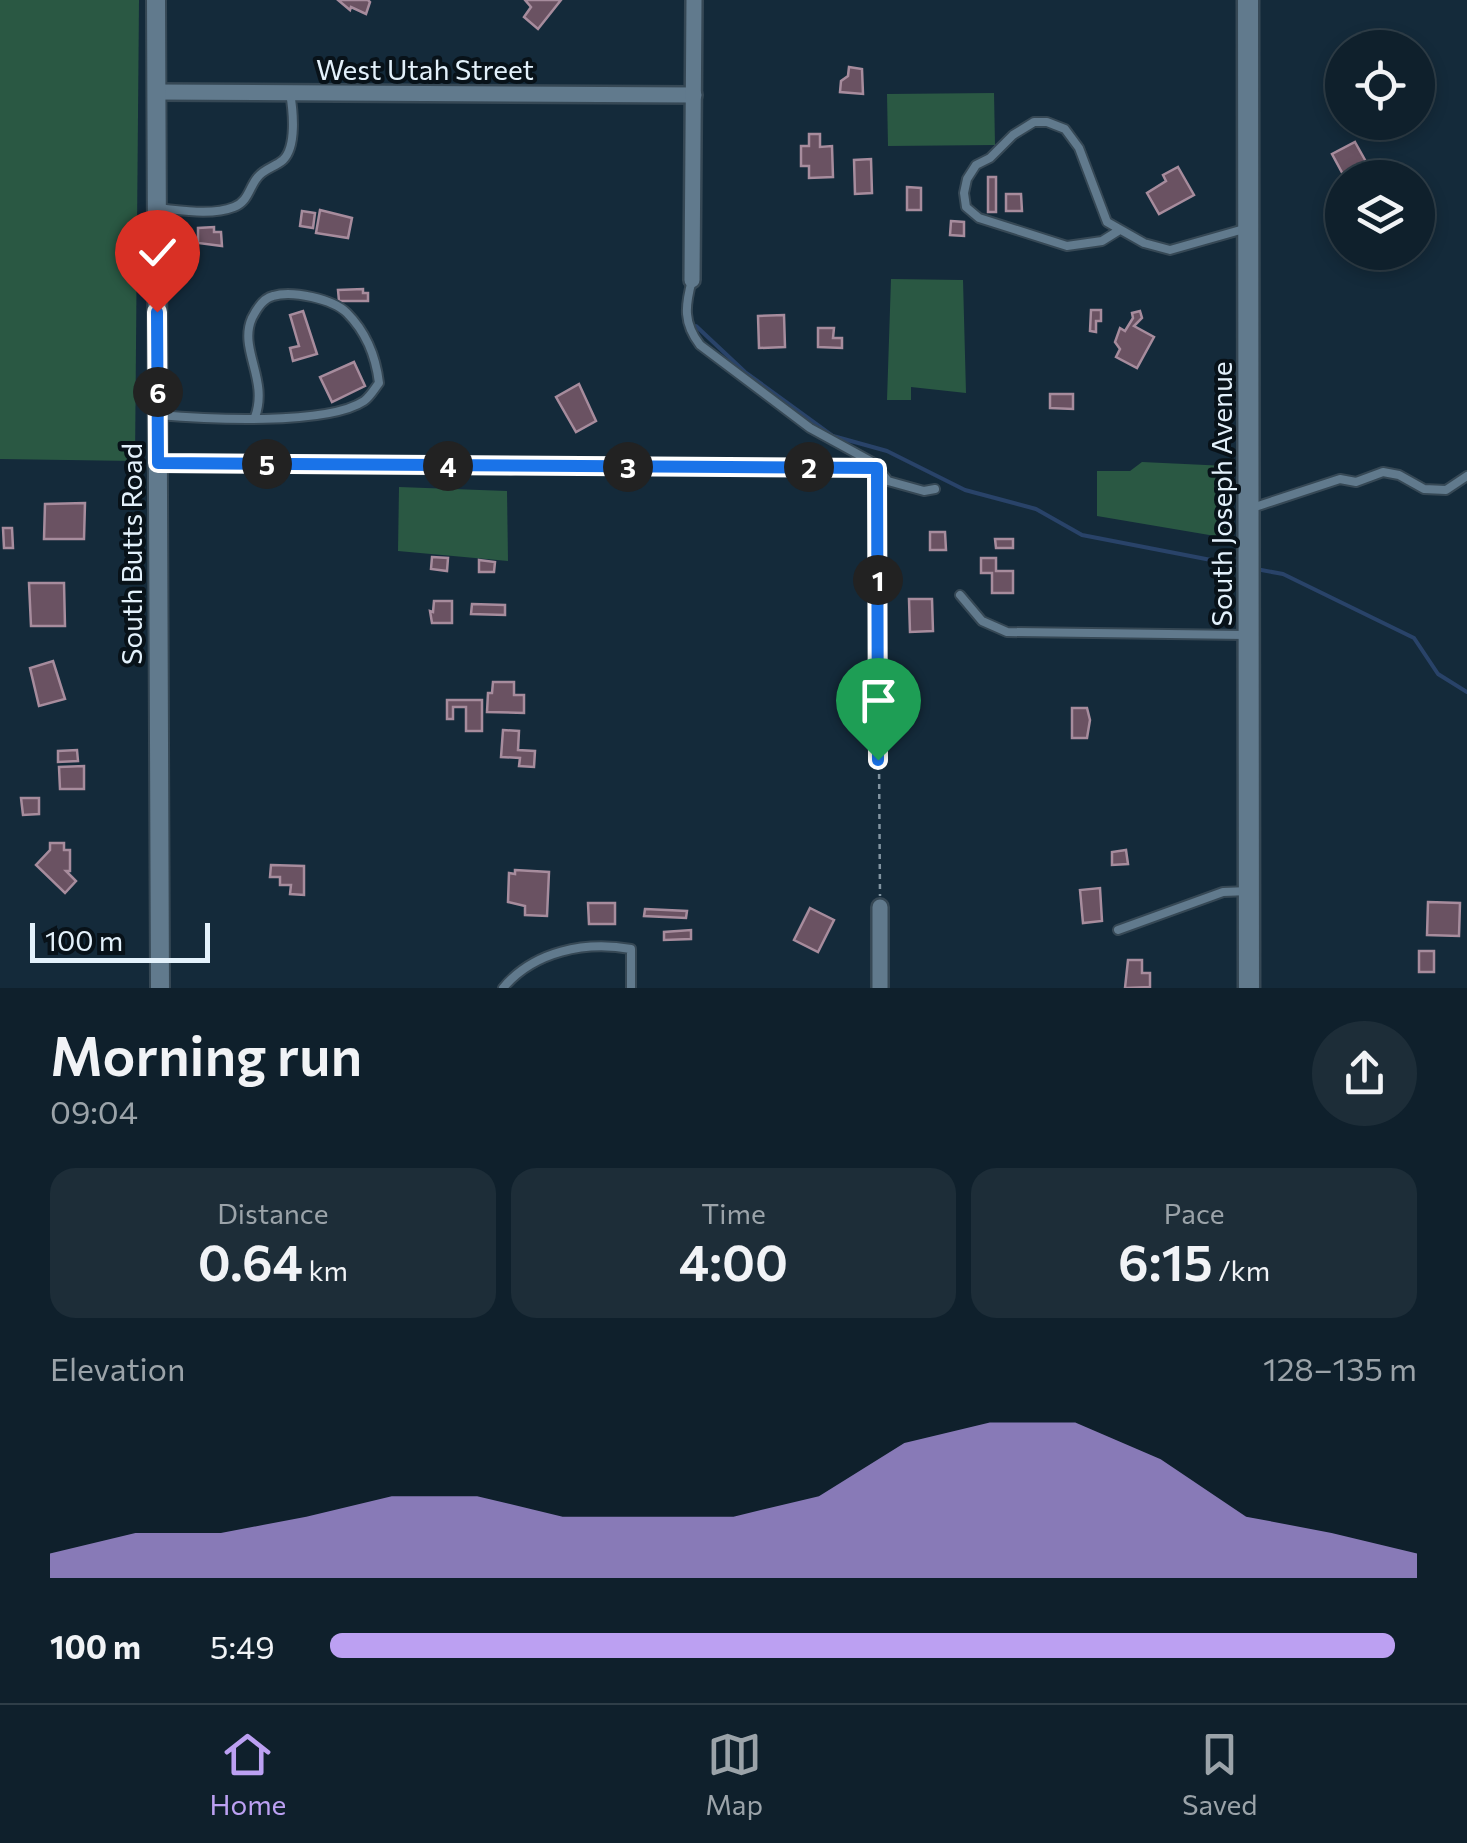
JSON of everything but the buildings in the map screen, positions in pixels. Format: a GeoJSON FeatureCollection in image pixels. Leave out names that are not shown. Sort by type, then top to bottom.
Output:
{"type":"FeatureCollection","features":[{"type":"Feature","properties":{"kind":"main road","name":"South Joseph Avenue"},"geometry":{"type":"LineString","coordinates":[[1248,0],[1249,988]]}},
{"type":"Feature","properties":{"kind":"street","name":"South Butts Road"},"geometry":{"type":"LineString","coordinates":[[156,0],[160,988]]}},
{"type":"Feature","properties":{"kind":"street"},"geometry":{"type":"LineString","coordinates":[[692,280],[694,0]]}},
{"type":"Feature","properties":{"kind":"street","name":"West Utah Street"},"geometry":{"type":"LineString","coordinates":[[156,92],[694,96]]}},
{"type":"Feature","properties":{"kind":"street"},"geometry":{"type":"LineString","coordinates":[[158,463],[511,466]]}},
{"type":"Feature","properties":{"kind":"street"},"geometry":{"type":"LineString","coordinates":[[880,907],[880,988]]}},
{"type":"Feature","properties":{"kind":"lane"},"geometry":{"type":"LineString","coordinates":[[157,208],[215,210],[235,207],[247,198],[258,176],[288,154],[294,112],[290,93]]}},
{"type":"Feature","properties":{"kind":"lane"},"geometry":{"type":"LineString","coordinates":[[1118,231],[1102,241],[1067,246],[979,218],[966,206],[964,193],[976,165],[1034,122],[1046,122],[1065,129],[1080,148],[1107,222],[1118,231],[1170,250],[1248,228]]}},
{"type":"Feature","properties":{"kind":"lane"},"geometry":{"type":"LineString","coordinates":[[692,280],[686,317],[690,332],[700,345],[810,428],[877,468],[888,482],[924,491],[935,489]]}},
{"type":"Feature","properties":{"kind":"lane"},"geometry":{"type":"LineString","coordinates":[[158,415],[198,419],[318,418],[364,400],[379,383],[376,358],[346,312],[326,300],[306,296],[273,296],[261,304],[248,331],[262,399],[255,417]]}},
{"type":"Feature","properties":{"kind":"lane"},"geometry":{"type":"LineString","coordinates":[[1248,509],[1340,479],[1356,482],[1383,472],[1424,490],[1446,490],[1467,476]]}},
{"type":"Feature","properties":{"kind":"lane"},"geometry":{"type":"LineString","coordinates":[[960,594],[982,621],[1007,632],[1248,636]]}},
{"type":"Feature","properties":{"kind":"lane"},"geometry":{"type":"LineString","coordinates":[[1118,930],[1224,892],[1249,891]]}},
{"type":"Feature","properties":{"kind":"lane"},"geometry":{"type":"LineString","coordinates":[[503,988],[537,958],[560,950],[619,947],[631,949],[631,988]]}},
{"type":"Feature","properties":{"kind":"path"},"geometry":{"type":"LineString","coordinates":[[511,466],[877,468],[880,907]]}},
{"type":"Feature","properties":{"kind":"green space"},"geometry":{"type":"Polygon","coordinates":[[[0,0],[139,0],[135,461],[0,459],[0,0]]]}},
{"type":"Feature","properties":{"kind":"green space"},"geometry":{"type":"Polygon","coordinates":[[[994,93],[995,145],[888,146],[887,94],[994,93]]]}},
{"type":"Feature","properties":{"kind":"green space"},"geometry":{"type":"Polygon","coordinates":[[[891,279],[963,280],[966,393],[911,387],[911,400],[887,400],[891,279]]]}},
{"type":"Feature","properties":{"kind":"green space"},"geometry":{"type":"Polygon","coordinates":[[[1142,462],[1227,466],[1227,538],[1097,516],[1097,471],[1130,471],[1142,462]]]}},
{"type":"Feature","properties":{"kind":"green space"},"geometry":{"type":"Polygon","coordinates":[[[399,487],[507,491],[508,561],[398,551],[399,487]]]}},
{"type":"Feature","properties":{"kind":"waterway"},"geometry":{"type":"LineString","coordinates":[[696,326],[745,372],[833,436],[887,451],[965,490],[1036,509],[1082,535],[1242,566]]}},
{"type":"Feature","properties":{"kind":"waterway"},"geometry":{"type":"LineString","coordinates":[[1256,569],[1283,574],[1414,638],[1438,674],[1467,692]]}},
{"type":"Feature","properties":{"kind":"route"},"geometry":{"type":"LineString","coordinates":[[157,312],[158,463],[877,468],[878,760]]}}]}
